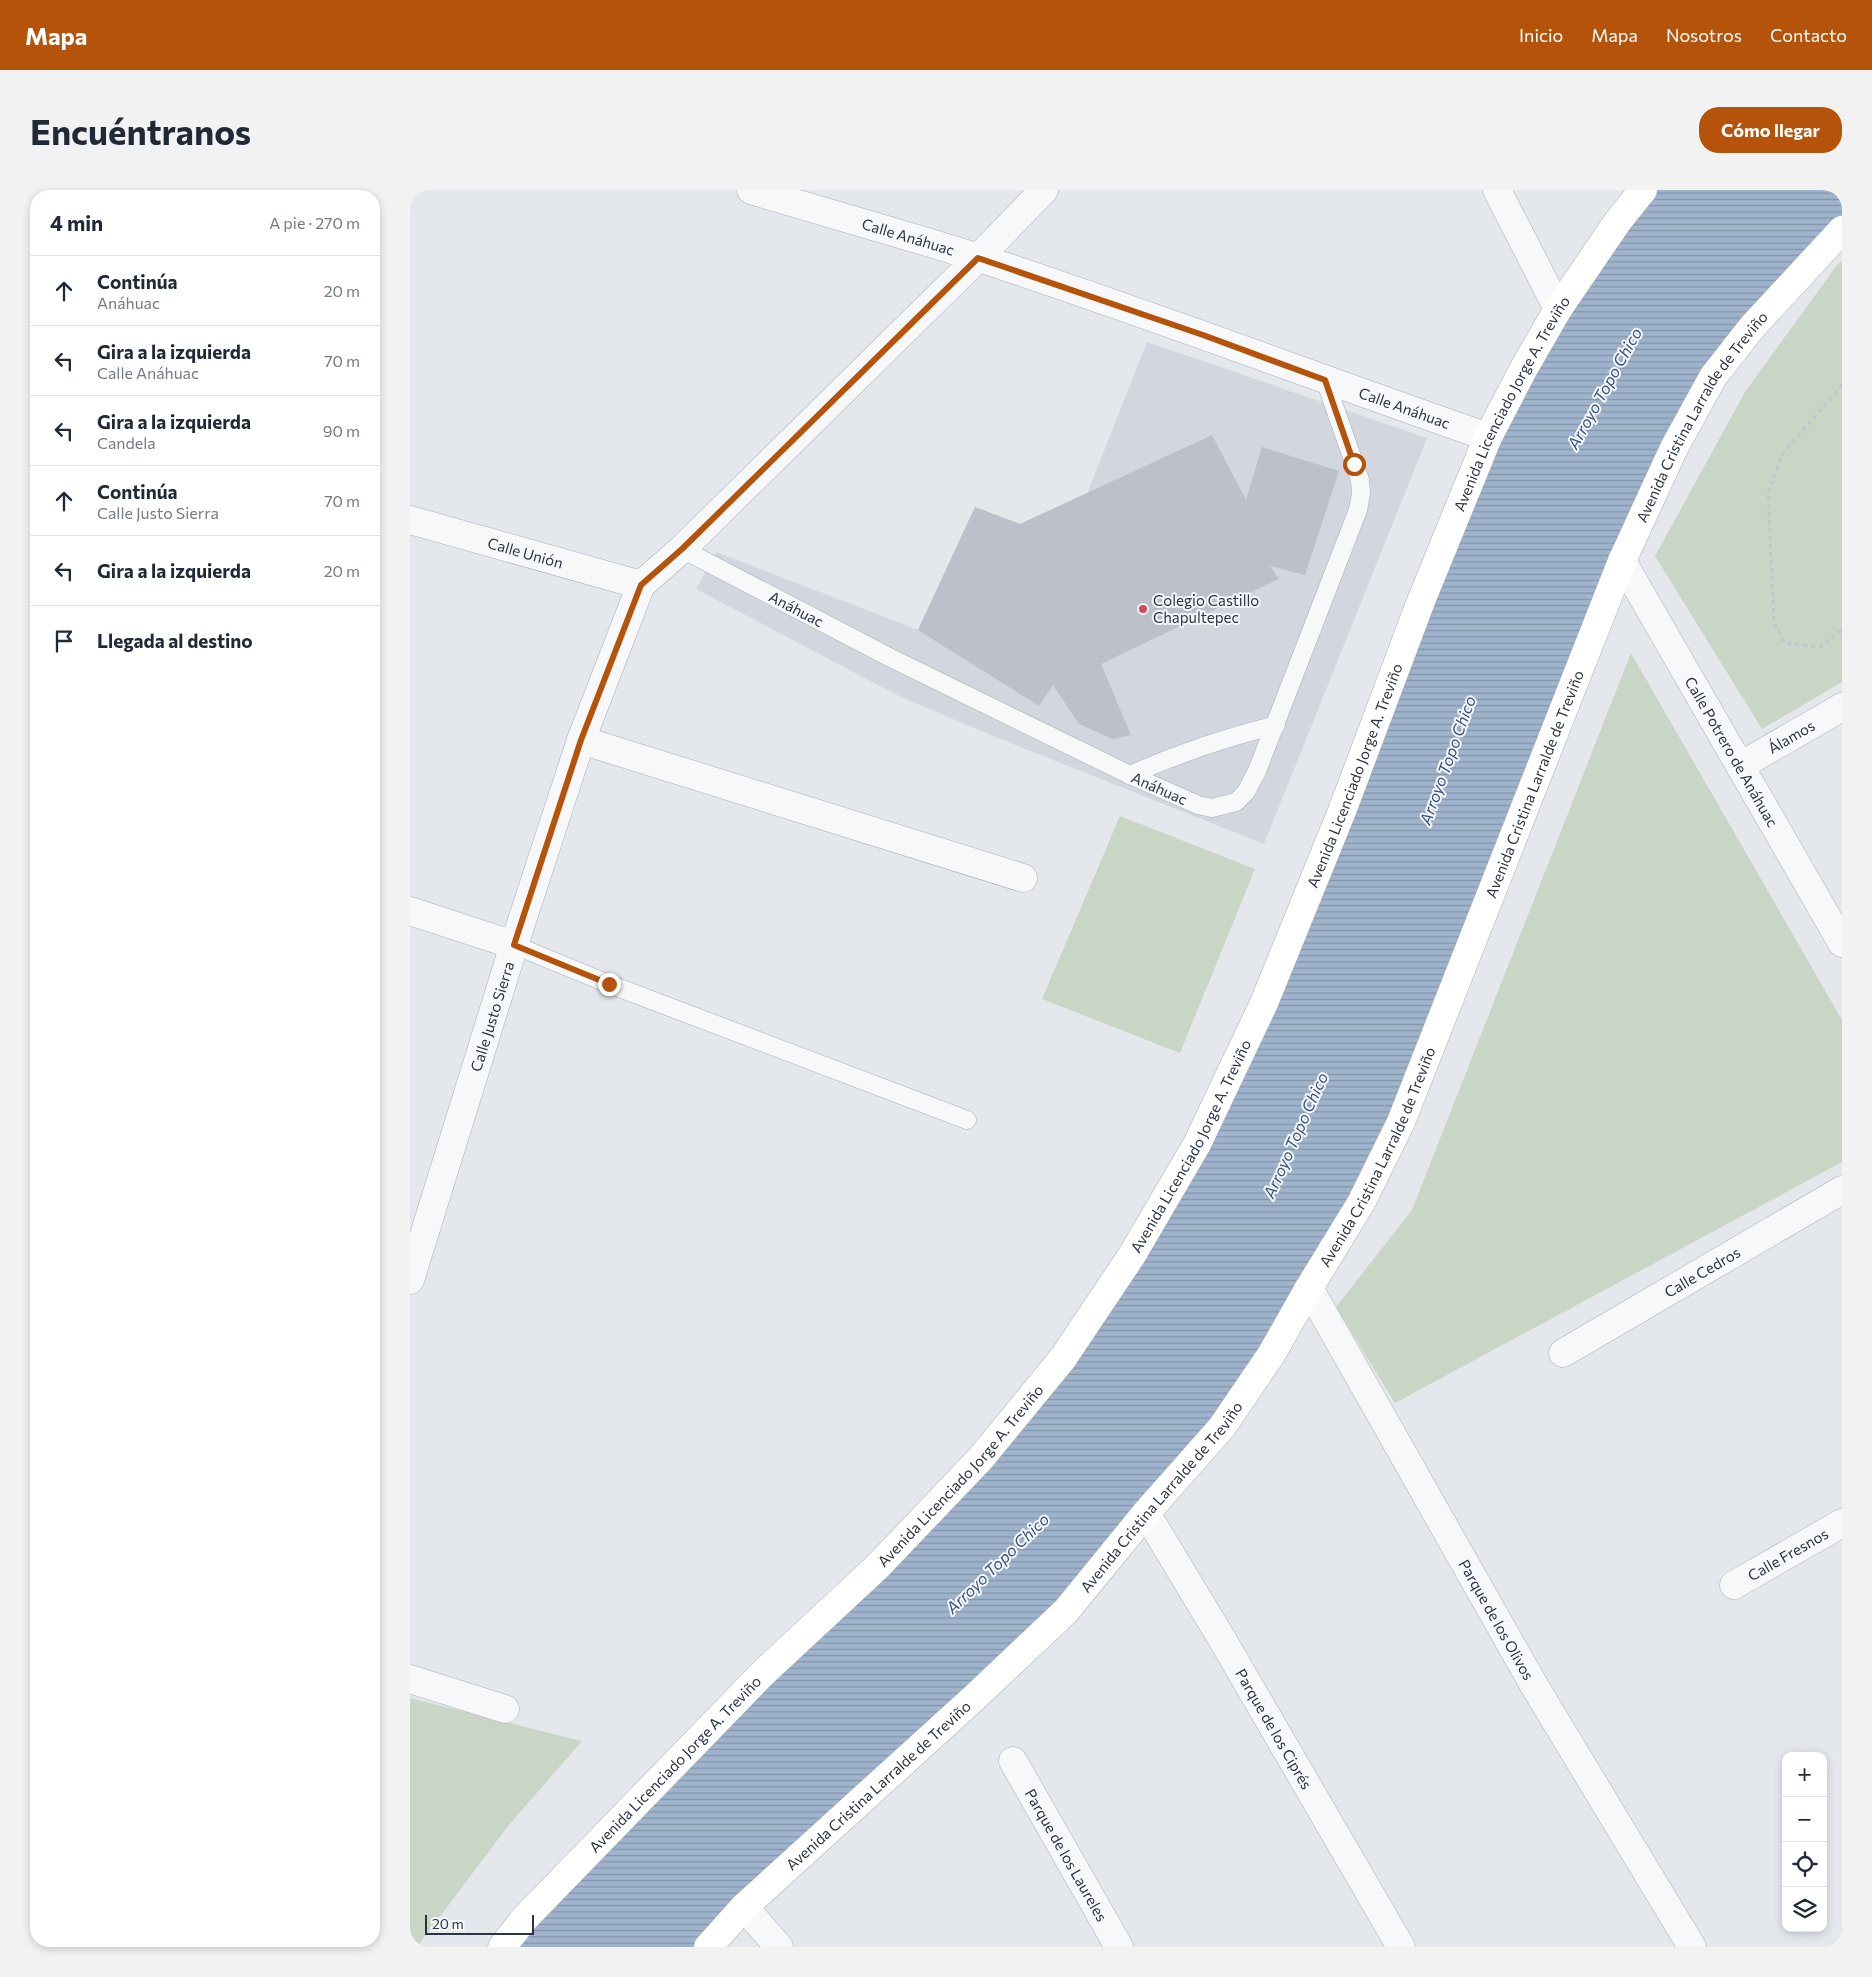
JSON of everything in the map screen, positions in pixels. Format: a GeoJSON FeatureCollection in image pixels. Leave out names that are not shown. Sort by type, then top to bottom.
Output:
{"type":"FeatureCollection","features":[{"type":"Feature","properties":{"kind":"main road","name":"Avenida Licenciado Jorge A. Treviño"},"geometry":{"type":"LineString","coordinates":[[502,1947],[525,1918],[749,1686],[877,1567],[981,1458],[1063,1358],[1132,1255],[1197,1144],[1264,1003],[1342,812],[1421,601],[1488,437],[1524,368],[1558,310],[1618,221],[1643,190]]}},
{"type":"Feature","properties":{"kind":"main road","name":"Avenida Cristina Larralde de Treviño"},"geometry":{"type":"LineString","coordinates":[[708,1947],[744,1907],[975,1697],[1066,1611],[1146,1513],[1222,1427],[1271,1356],[1308,1288],[1361,1202],[1401,1122],[1622,561],[1674,448],[1713,377],[1753,326],[1842,230]]}},
{"type":"Feature","properties":{"kind":"street","name":"Calle Anáhuac"},"geometry":{"type":"LineString","coordinates":[[750,190],[978,258],[1203,335],[1488,437]]}},
{"type":"Feature","properties":{"kind":"street"},"geometry":{"type":"LineString","coordinates":[[641,585],[682,549],[978,258],[1044,190]]}},
{"type":"Feature","properties":{"kind":"street"},"geometry":{"type":"LineString","coordinates":[[1497,190],[1558,310]]}},
{"type":"Feature","properties":{"kind":"street","name":"Calle Unión"},"geometry":{"type":"LineString","coordinates":[[410,520],[641,585]]}},
{"type":"Feature","properties":{"kind":"street","name":"Calle Potrero de Anáhuac"},"geometry":{"type":"LineString","coordinates":[[1622,561],[1842,943]]}},
{"type":"Feature","properties":{"kind":"street","name":"Calle Justo Sierra"},"geometry":{"type":"LineString","coordinates":[[410,1280],[514,945],[581,740],[641,585]]}},
{"type":"Feature","properties":{"kind":"street","name":"Álamos"},"geometry":{"type":"LineString","coordinates":[[1740,766],[1842,707]]}},
{"type":"Feature","properties":{"kind":"street"},"geometry":{"type":"LineString","coordinates":[[581,740],[1023,878]]}},
{"type":"Feature","properties":{"kind":"street"},"geometry":{"type":"LineString","coordinates":[[410,910],[514,945]]}},
{"type":"Feature","properties":{"kind":"street","name":"Calle Cedros"},"geometry":{"type":"LineString","coordinates":[[1563,1353],[1842,1190]]}},
{"type":"Feature","properties":{"kind":"street","name":"Parque de los Olivos"},"geometry":{"type":"LineString","coordinates":[[1308,1288],[1535,1686],[1692,1947]]}},
{"type":"Feature","properties":{"kind":"street","name":"Parque de los Ciprés"},"geometry":{"type":"LineString","coordinates":[[1146,1513],[1222,1639],[1401,1947]]}},
{"type":"Feature","properties":{"kind":"street","name":"Calle Fresnos"},"geometry":{"type":"LineString","coordinates":[[1734,1585],[1842,1523]]}},
{"type":"Feature","properties":{"kind":"street"},"geometry":{"type":"LineString","coordinates":[[410,1679],[505,1709]]}},
{"type":"Feature","properties":{"kind":"street","name":"Parque de los Laureles"},"geometry":{"type":"LineString","coordinates":[[1013,1762],[1119,1947]]}},
{"type":"Feature","properties":{"kind":"street"},"geometry":{"type":"LineString","coordinates":[[744,1907],[779,1947]]}},
{"type":"Feature","properties":{"kind":"lane","name":"Anáhuac"},"geometry":{"type":"LineString","coordinates":[[682,549],[889,657],[1130,775],[1198,806],[1212,808],[1230,804],[1236,802],[1246,792],[1258,771],[1358,510],[1361,493],[1360,480],[1325,380]]}},
{"type":"Feature","properties":{"kind":"lane"},"geometry":{"type":"LineString","coordinates":[[1130,775],[1172,756],[1222,739],[1276,725]]}},
{"type":"Feature","properties":{"kind":"lane"},"geometry":{"type":"LineString","coordinates":[[514,945],[609,984],[967,1120]]}},
{"type":"Feature","properties":{"kind":"path"},"geometry":{"type":"LineString","coordinates":[[1842,385],[1782,455],[1768,492],[1774,623],[1785,643],[1794,644],[1820,646],[1842,630]]}},
{"type":"Feature","properties":{"kind":"shaded area","name":"Colegio Castillo Chapultepec"},"geometry":{"type":"Polygon","coordinates":[[[1147,342],[1427,438],[1264,844],[998,738],[899,696],[696,589],[716,552],[918,630],[975,507],[1020,524],[1087,494],[1147,342]]]}},
{"type":"Feature","properties":{"kind":"green space"},"geometry":{"type":"Polygon","coordinates":[[[1842,261],[1842,682],[1762,729],[1655,556],[1745,392],[1837,265],[1842,261]]]}},
{"type":"Feature","properties":{"kind":"green space"},"geometry":{"type":"Polygon","coordinates":[[[1631,653],[1842,1020],[1842,1162],[1395,1403],[1336,1307],[1412,1210],[1631,653]]]}},
{"type":"Feature","properties":{"kind":"green space"},"geometry":{"type":"Polygon","coordinates":[[[1120,816],[1255,869],[1180,1053],[1042,999],[1120,816]]]}},
{"type":"Feature","properties":{"kind":"green space"},"geometry":{"type":"Polygon","coordinates":[[[410,1698],[582,1741],[508,1826],[417,1947],[410,1947],[410,1698]]]}},
{"type":"Feature","properties":{"kind":"water","name":"Arroyo Topo Chico"},"geometry":{"type":"Polygon","coordinates":[[[1643,190],[1842,190],[1842,234],[1713,377],[1453,992],[1271,1355],[1066,1611],[708,1947],[502,1947],[981,1458],[1197,1144],[1488,437],[1643,190]]]}},
{"type":"Feature","properties":{"kind":"building"},"geometry":{"type":"Polygon","coordinates":[[[1212,435],[1246,500],[1262,447],[1339,471],[1305,575],[1270,566],[1279,579],[1101,664],[1131,735],[1113,739],[1079,724],[1053,685],[1039,706],[918,630],[975,507],[1020,524],[1212,435]]]}},
{"type":"Feature","properties":{"kind":"place","name":"Colegio Castillo Chapultepec"},"geometry":{"type":"Point","coordinates":[1143,609]}},
{"type":"Feature","properties":{"kind":"route"},"geometry":{"type":"LineString","coordinates":[[609,984],[514,945],[581,740],[641,585],[682,549],[978,258],[1203,335],[1325,380],[1354,464]]}}]}
